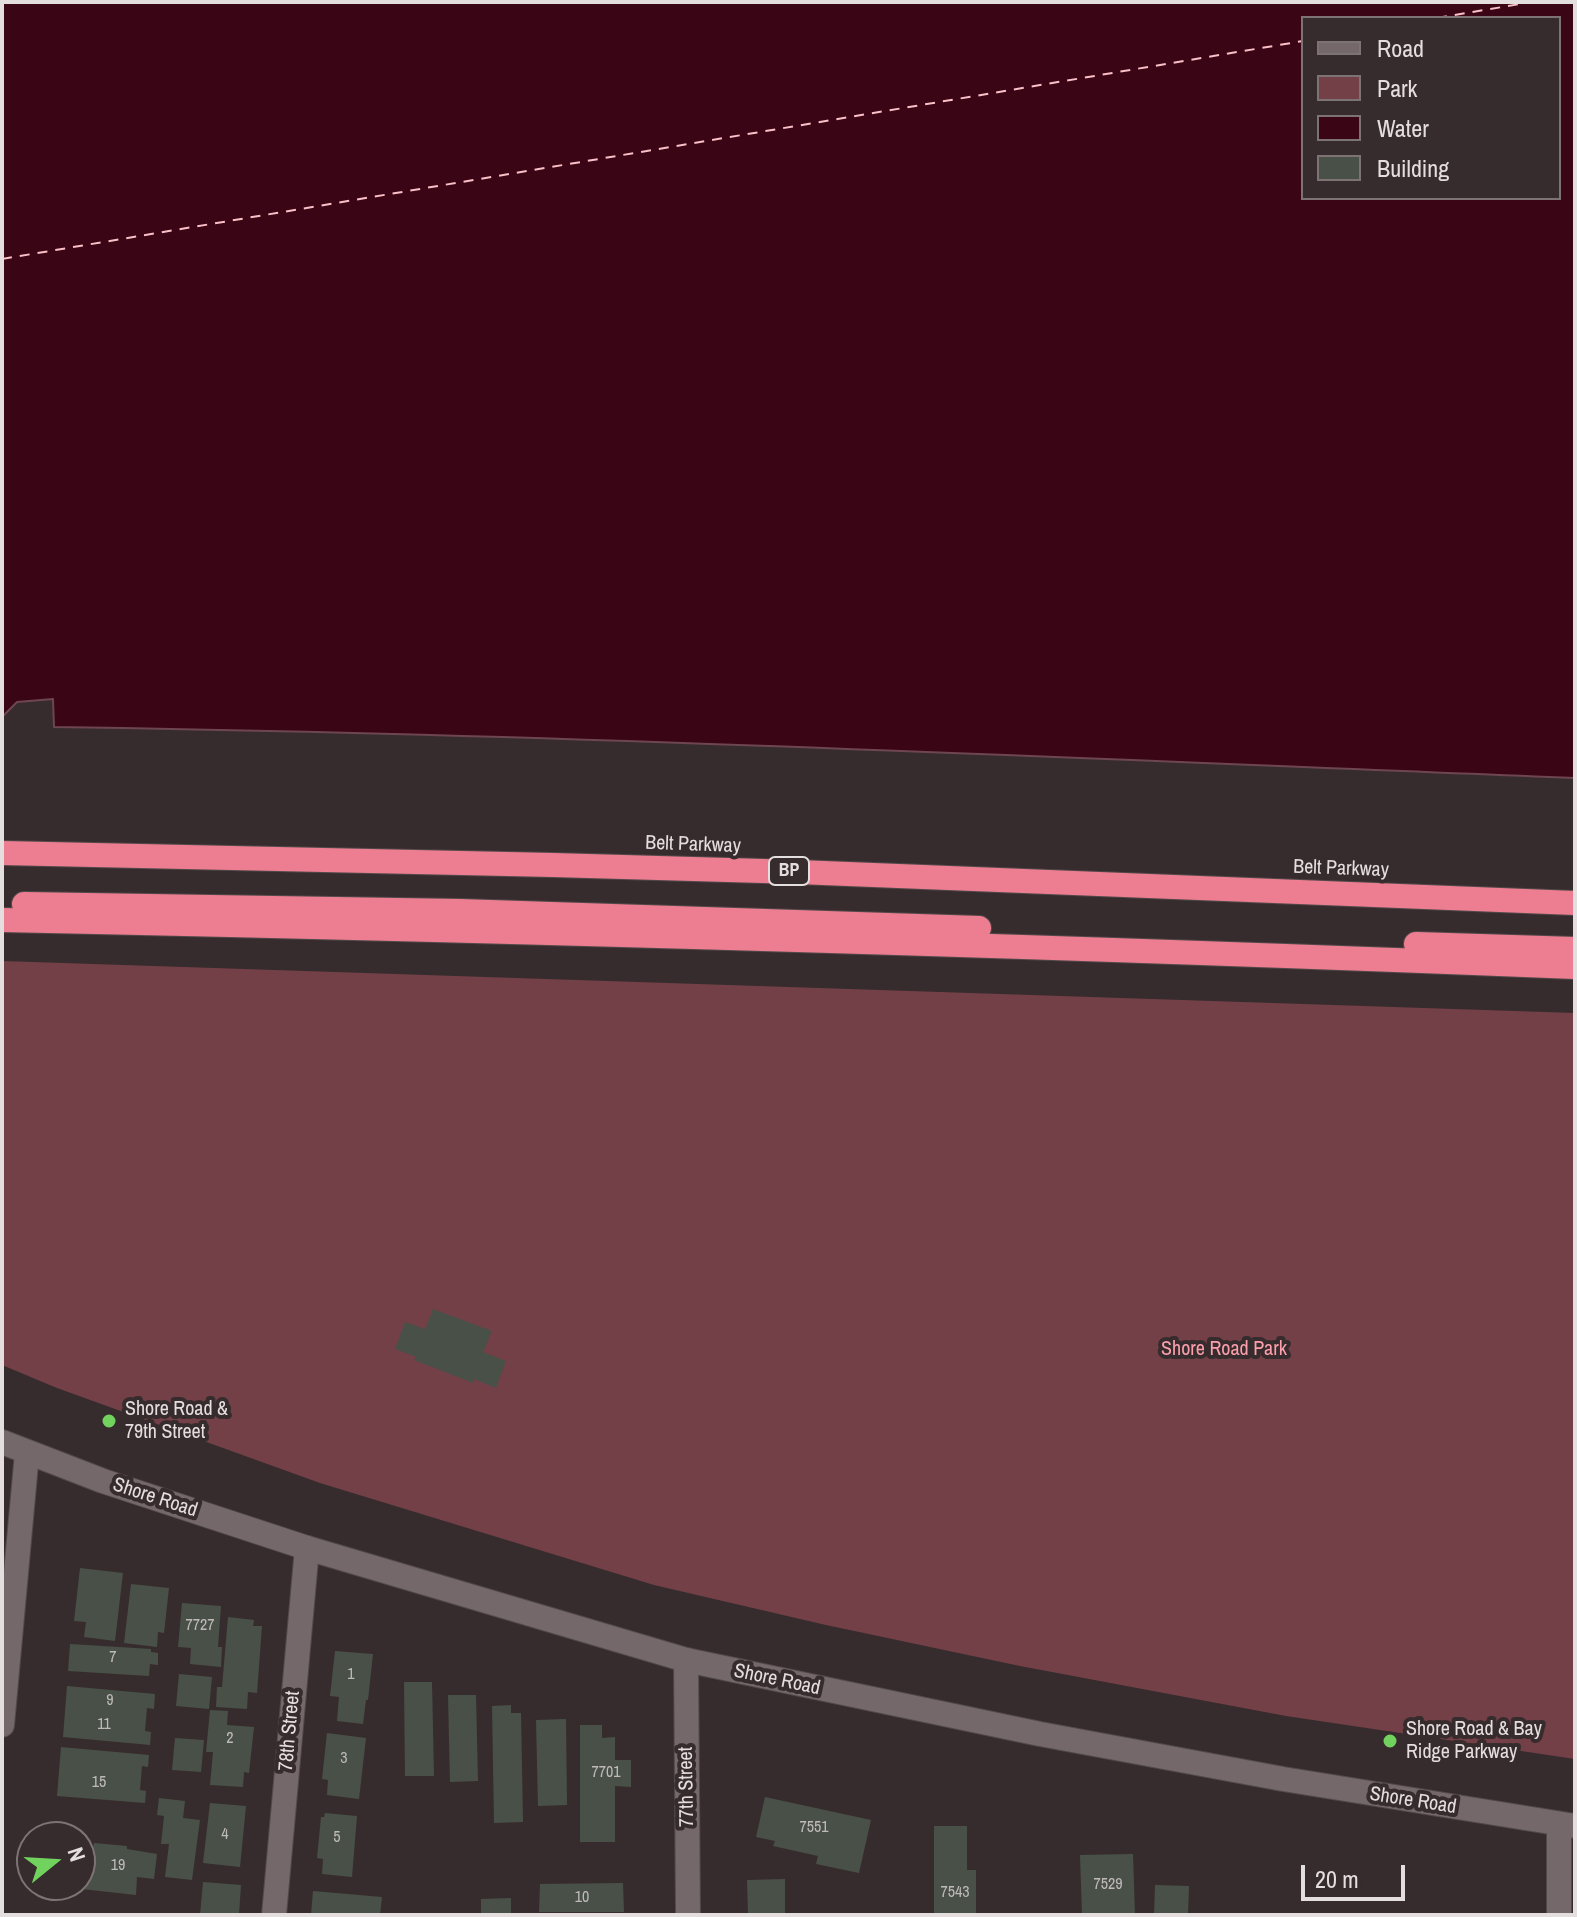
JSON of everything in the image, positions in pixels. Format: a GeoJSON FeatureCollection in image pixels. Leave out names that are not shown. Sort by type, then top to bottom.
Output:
{"type":"FeatureCollection","features":[{"type":"Feature","properties":{"kind":"highway","name":"Belt Parkway"},"geometry":{"type":"LineString","coordinates":[[2,853],[798,872],[1575,903]]}},
{"type":"Feature","properties":{"kind":"highway"},"geometry":{"type":"LineString","coordinates":[[2,903],[460,911],[1575,949]]}},
{"type":"Feature","properties":{"kind":"highway"},"geometry":{"type":"LineString","coordinates":[[2,920],[773,938],[1575,967]]}},
{"type":"Feature","properties":{"kind":"street","name":"Shore Road"},"geometry":{"type":"LineString","coordinates":[[2,1442],[95,1479],[307,1548],[686,1660],[1040,1734],[1283,1779],[1567,1826]]}},
{"type":"Feature","properties":{"kind":"street"},"geometry":{"type":"LineString","coordinates":[[2,1725],[27,1453]]}},
{"type":"Feature","properties":{"kind":"street","name":"78th Street"},"geometry":{"type":"LineString","coordinates":[[274,1915],[307,1548]]}},
{"type":"Feature","properties":{"kind":"street","name":"77th Street"},"geometry":{"type":"LineString","coordinates":[[686,1660],[688,1915]]}},
{"type":"Feature","properties":{"kind":"street"},"geometry":{"type":"LineString","coordinates":[[1559,1915],[1567,1826]]}},
{"type":"Feature","properties":{"kind":"green space","name":"Shore Road Park"},"geometry":{"type":"Polygon","coordinates":[[[2,961],[1575,1013],[1575,1759],[1286,1716],[1020,1666],[654,1585],[320,1483],[57,1388],[2,1365],[2,961]]]}},
{"type":"Feature","properties":{"kind":"water"},"geometry":{"type":"Polygon","coordinates":[[[2,2],[1575,2],[1575,778],[624,741],[54,727],[53,699],[17,702],[2,717],[2,2]]]}},
{"type":"Feature","properties":{"kind":"building"},"geometry":{"type":"Polygon","coordinates":[[[433,1309],[492,1331],[483,1352],[506,1361],[496,1388],[474,1379],[473,1383],[414,1360],[416,1357],[395,1349],[405,1322],[425,1329],[433,1309]]]}},
{"type":"Feature","properties":{"kind":"building"},"geometry":{"type":"Polygon","coordinates":[[[80,1568],[123,1573],[115,1641],[84,1637],[86,1622],[74,1621],[80,1568]]]}},
{"type":"Feature","properties":{"kind":"building"},"geometry":{"type":"Polygon","coordinates":[[[131,1584],[169,1588],[164,1633],[158,1632],[157,1647],[124,1643],[131,1584]]]}},
{"type":"Feature","properties":{"kind":"building"},"geometry":{"type":"Polygon","coordinates":[[[182,1603],[221,1606],[218,1647],[222,1647],[221,1667],[190,1664],[191,1648],[178,1647],[182,1603]]]}},
{"type":"Feature","properties":{"kind":"building"},"geometry":{"type":"Polygon","coordinates":[[[228,1617],[254,1620],[253,1626],[262,1626],[257,1693],[248,1692],[247,1709],[216,1707],[217,1687],[222,1687],[228,1617]]]}},
{"type":"Feature","properties":{"kind":"building"},"geometry":{"type":"Polygon","coordinates":[[[70,1644],[151,1649],[151,1652],[158,1653],[158,1665],[150,1664],[149,1676],[68,1671],[70,1644]]]}},
{"type":"Feature","properties":{"kind":"building"},"geometry":{"type":"Polygon","coordinates":[[[335,1651],[373,1654],[363,1724],[337,1721],[339,1697],[330,1696],[335,1651]]]}},
{"type":"Feature","properties":{"kind":"building"},"geometry":{"type":"Polygon","coordinates":[[[179,1674],[212,1677],[209,1709],[176,1706],[179,1674]]]}},
{"type":"Feature","properties":{"kind":"building"},"geometry":{"type":"Polygon","coordinates":[[[404,1682],[432,1682],[434,1776],[405,1776],[404,1682]]]}},
{"type":"Feature","properties":{"kind":"building"},"geometry":{"type":"Polygon","coordinates":[[[67,1686],[155,1694],[154,1709],[147,1708],[145,1731],[151,1732],[150,1745],[63,1737],[67,1686]]]}},
{"type":"Feature","properties":{"kind":"building"},"geometry":{"type":"Polygon","coordinates":[[[448,1695],[476,1695],[478,1781],[450,1782],[448,1695]]]}},
{"type":"Feature","properties":{"kind":"building"},"geometry":{"type":"Polygon","coordinates":[[[511,1705],[511,1713],[521,1713],[523,1822],[494,1823],[492,1706],[511,1705]]]}},
{"type":"Feature","properties":{"kind":"building"},"geometry":{"type":"Polygon","coordinates":[[[210,1710],[228,1711],[227,1725],[254,1727],[249,1773],[244,1772],[243,1787],[210,1785],[213,1752],[206,1752],[210,1710]]]}},
{"type":"Feature","properties":{"kind":"building"},"geometry":{"type":"Polygon","coordinates":[[[566,1719],[567,1805],[538,1806],[536,1720],[566,1719]]]}},
{"type":"Feature","properties":{"kind":"building"},"geometry":{"type":"Polygon","coordinates":[[[580,1725],[602,1725],[602,1738],[615,1737],[615,1760],[631,1760],[631,1787],[615,1786],[615,1842],[580,1842],[580,1725]]]}},
{"type":"Feature","properties":{"kind":"building"},"geometry":{"type":"Polygon","coordinates":[[[327,1733],[366,1738],[359,1799],[327,1795],[328,1780],[322,1779],[327,1733]]]}},
{"type":"Feature","properties":{"kind":"building"},"geometry":{"type":"Polygon","coordinates":[[[175,1738],[204,1740],[201,1772],[172,1770],[175,1738]]]}},
{"type":"Feature","properties":{"kind":"building"},"geometry":{"type":"Polygon","coordinates":[[[61,1747],[149,1755],[148,1767],[142,1766],[140,1790],[146,1791],[145,1803],[57,1796],[61,1747]]]}},
{"type":"Feature","properties":{"kind":"building"},"geometry":{"type":"Polygon","coordinates":[[[765,1797],[871,1820],[859,1873],[816,1864],[818,1856],[773,1846],[775,1841],[756,1837],[765,1797]]]}},
{"type":"Feature","properties":{"kind":"building"},"geometry":{"type":"Polygon","coordinates":[[[159,1798],[185,1801],[183,1818],[200,1820],[192,1880],[165,1877],[169,1844],[161,1844],[164,1816],[157,1815],[159,1798]]]}},
{"type":"Feature","properties":{"kind":"building"},"geometry":{"type":"Polygon","coordinates":[[[210,1803],[246,1806],[240,1867],[203,1863],[210,1803]]]}},
{"type":"Feature","properties":{"kind":"building"},"geometry":{"type":"Polygon","coordinates":[[[325,1813],[357,1816],[352,1877],[322,1874],[323,1859],[317,1858],[321,1817],[325,1813]]]}},
{"type":"Feature","properties":{"kind":"building"},"geometry":{"type":"Polygon","coordinates":[[[934,1826],[967,1826],[967,1870],[976,1870],[976,1915],[934,1915],[934,1826]]]}},
{"type":"Feature","properties":{"kind":"building"},"geometry":{"type":"Polygon","coordinates":[[[96,1843],[127,1846],[127,1849],[157,1854],[154,1879],[137,1877],[136,1895],[96,1891],[96,1843]]]}},
{"type":"Feature","properties":{"kind":"building"},"geometry":{"type":"Polygon","coordinates":[[[1133,1854],[1135,1915],[1082,1915],[1080,1855],[1133,1854]]]}},
{"type":"Feature","properties":{"kind":"building"},"geometry":{"type":"Polygon","coordinates":[[[785,1879],[785,1915],[748,1915],[747,1880],[785,1879]]]}},
{"type":"Feature","properties":{"kind":"building"},"geometry":{"type":"Polygon","coordinates":[[[203,1882],[241,1885],[239,1915],[200,1915],[203,1882]]]}},
{"type":"Feature","properties":{"kind":"building"},"geometry":{"type":"Polygon","coordinates":[[[623,1883],[624,1912],[539,1912],[540,1884],[623,1883]]]}},
{"type":"Feature","properties":{"kind":"building"},"geometry":{"type":"Polygon","coordinates":[[[1155,1885],[1189,1886],[1188,1915],[1154,1915],[1155,1885]]]}},
{"type":"Feature","properties":{"kind":"building"},"geometry":{"type":"Polygon","coordinates":[[[313,1891],[382,1897],[380,1915],[311,1915],[313,1891]]]}},
{"type":"Feature","properties":{"kind":"building"},"geometry":{"type":"Polygon","coordinates":[[[511,1898],[511,1915],[481,1915],[481,1899],[511,1898]]]}},
{"type":"Feature","properties":{"kind":"ferry route"},"geometry":{"type":"LineString","coordinates":[[1449,16],[1532,2]]}},
{"type":"Feature","properties":{"kind":"ferry route"},"geometry":{"type":"LineString","coordinates":[[2,259],[1301,41]]}},
{"type":"Feature","properties":{"kind":"place","name":"Shore Road & 79th Street"},"geometry":{"type":"Point","coordinates":[109,1421]}},
{"type":"Feature","properties":{"kind":"place","name":"Shore Road & Bay Ridge Parkway"},"geometry":{"type":"Point","coordinates":[1390,1741]}}]}
